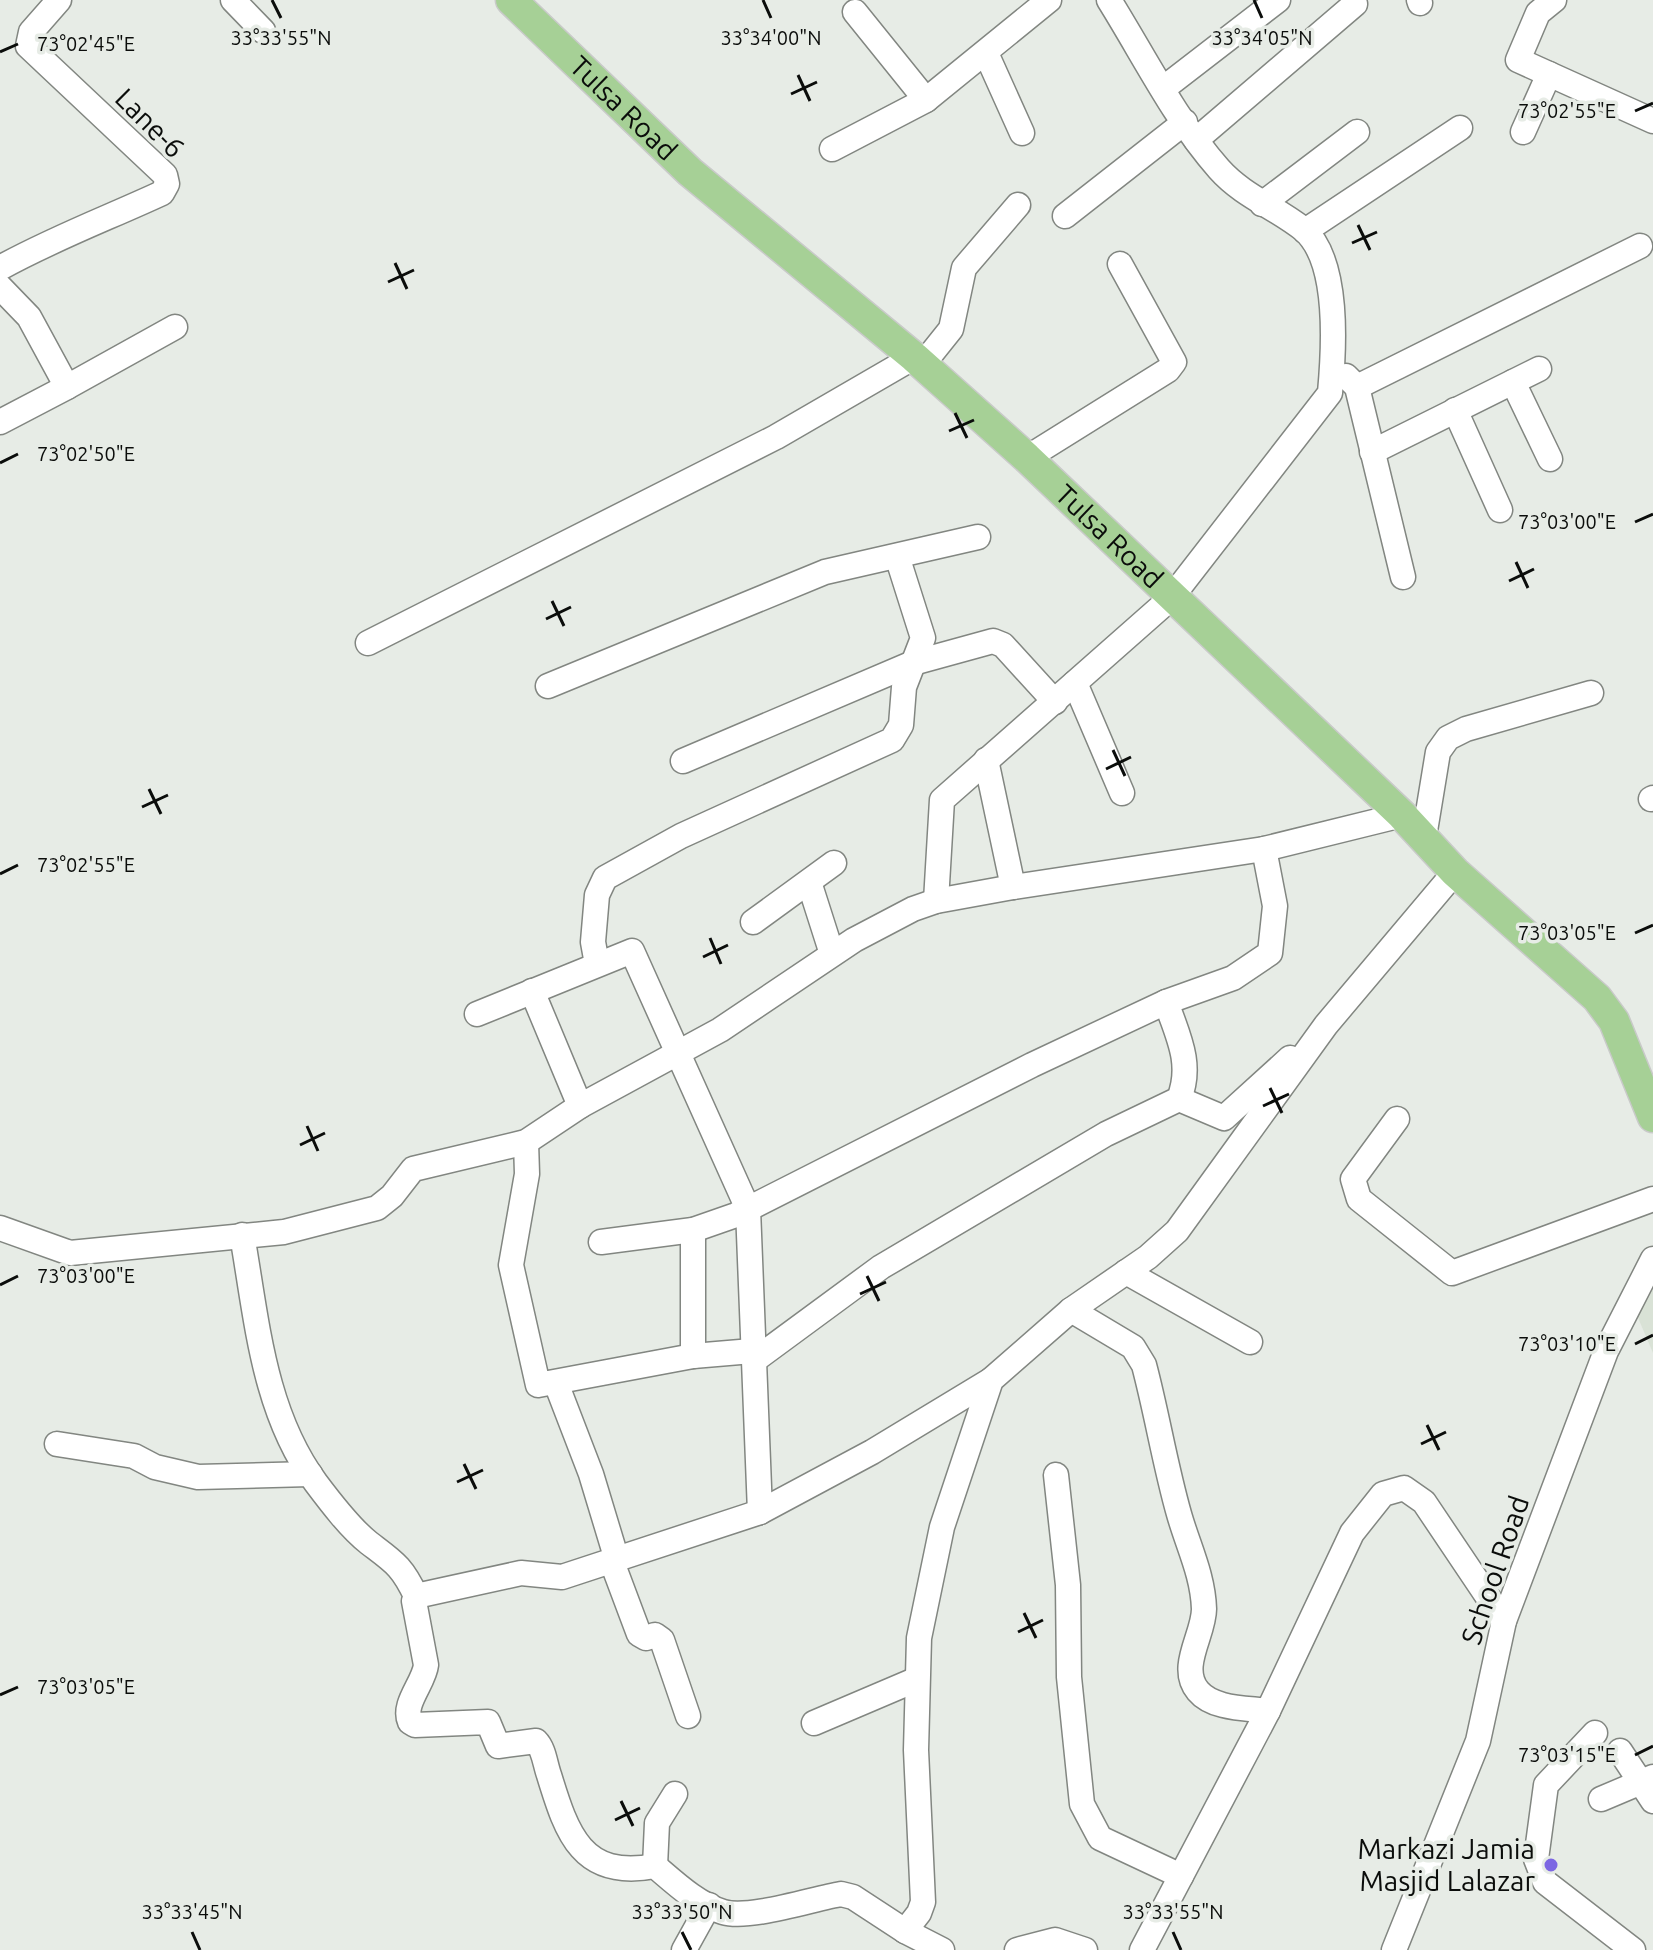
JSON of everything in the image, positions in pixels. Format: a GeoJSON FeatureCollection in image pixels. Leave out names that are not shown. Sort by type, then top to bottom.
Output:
{"type":"FeatureCollection","features":[{"type":"Feature","properties":{"kind":"main road","name":"Tulsa Road"},"geometry":{"type":"LineString","coordinates":[[511,0],[690,172],[918,361],[1027,458],[1402,815],[1455,872],[1597,998],[1614,1021],[1653,1117]]}},
{"type":"Feature","properties":{"kind":"street","name":"Lane-6"},"geometry":{"type":"LineString","coordinates":[[0,268],[43,244],[61,240],[162,193],[167,184],[165,175],[28,46],[31,32],[59,0]]}},
{"type":"Feature","properties":{"kind":"street"},"geometry":{"type":"LineString","coordinates":[[233,0],[263,31]]}},
{"type":"Feature","properties":{"kind":"street"},"geometry":{"type":"LineString","coordinates":[[832,149],[926,100],[1049,0]]}},
{"type":"Feature","properties":{"kind":"street"},"geometry":{"type":"LineString","coordinates":[[936,901],[942,800],[1171,598],[1330,393],[1333,362],[1330,285],[1323,258],[1305,231],[1241,192],[1191,131],[1109,0]]}},
{"type":"Feature","properties":{"kind":"street"},"geometry":{"type":"LineString","coordinates":[[1164,88],[1278,0]]}},
{"type":"Feature","properties":{"kind":"street"},"geometry":{"type":"LineString","coordinates":[[1554,0],[1538,13],[1518,60],[1653,121]]}},
{"type":"Feature","properties":{"kind":"street"},"geometry":{"type":"LineString","coordinates":[[1065,216],[1191,131],[1355,4]]}},
{"type":"Feature","properties":{"kind":"street"},"geometry":{"type":"LineString","coordinates":[[855,12],[926,100]]}},
{"type":"Feature","properties":{"kind":"street"},"geometry":{"type":"LineString","coordinates":[[986,53],[1022,133]]}},
{"type":"Feature","properties":{"kind":"street"},"geometry":{"type":"LineString","coordinates":[[1523,132],[1549,74]]}},
{"type":"Feature","properties":{"kind":"street"},"geometry":{"type":"LineString","coordinates":[[1305,231],[1460,128]]}},
{"type":"Feature","properties":{"kind":"street"},"geometry":{"type":"LineString","coordinates":[[1262,204],[1357,132]]}},
{"type":"Feature","properties":{"kind":"street"},"geometry":{"type":"LineString","coordinates":[[368,643],[776,437],[918,361],[951,329],[964,268],[1018,205]]}},
{"type":"Feature","properties":{"kind":"street"},"geometry":{"type":"LineString","coordinates":[[1357,387],[1640,246]]}},
{"type":"Feature","properties":{"kind":"street"},"geometry":{"type":"LineString","coordinates":[[1027,458],[1168,370],[1174,362],[1120,264]]}},
{"type":"Feature","properties":{"kind":"street"},"geometry":{"type":"LineString","coordinates":[[0,287],[29,317],[67,387]]}},
{"type":"Feature","properties":{"kind":"street"},"geometry":{"type":"LineString","coordinates":[[0,422],[175,327]]}},
{"type":"Feature","properties":{"kind":"street"},"geometry":{"type":"LineString","coordinates":[[1333,362],[1357,387],[1403,577]]}},
{"type":"Feature","properties":{"kind":"street"},"geometry":{"type":"LineString","coordinates":[[1372,452],[1539,369]]}},
{"type":"Feature","properties":{"kind":"street"},"geometry":{"type":"LineString","coordinates":[[1513,382],[1550,459]]}},
{"type":"Feature","properties":{"kind":"street"},"geometry":{"type":"LineString","coordinates":[[1455,410],[1500,510]]}},
{"type":"Feature","properties":{"kind":"street"},"geometry":{"type":"LineString","coordinates":[[548,686],[825,572],[978,537]]}},
{"type":"Feature","properties":{"kind":"street"},"geometry":{"type":"LineString","coordinates":[[597,964],[593,942],[597,895],[605,878],[681,836],[892,740],[901,725],[904,687],[923,638],[897,556]]}},
{"type":"Feature","properties":{"kind":"street"},"geometry":{"type":"LineString","coordinates":[[683,761],[913,663],[993,641],[1003,645],[1055,702]]}},
{"type":"Feature","properties":{"kind":"street"},"geometry":{"type":"LineString","coordinates":[[1075,683],[1122,793]]}},
{"type":"Feature","properties":{"kind":"street"},"geometry":{"type":"LineString","coordinates":[[1424,837],[1438,752],[1448,738],[1466,729],[1591,693]]}},
{"type":"Feature","properties":{"kind":"street"},"geometry":{"type":"LineString","coordinates":[[986,760],[1013,887]]}},
{"type":"Feature","properties":{"kind":"street"},"geometry":{"type":"LineString","coordinates":[[0,1228],[70,1253],[284,1232],[377,1208],[392,1196],[413,1169],[526,1142],[580,1106],[679,1053],[884,922],[936,901],[1264,849],[1402,815]]}},
{"type":"Feature","properties":{"kind":"street"},"geometry":{"type":"LineString","coordinates":[[601,1242],[693,1230],[748,1209],[1166,1002],[1233,978],[1270,953],[1275,906],[1264,849]]}},
{"type":"Feature","properties":{"kind":"street"},"geometry":{"type":"LineString","coordinates":[[753,922],[834,863]]}},
{"type":"Feature","properties":{"kind":"street"},"geometry":{"type":"LineString","coordinates":[[416,1596],[521,1573],[562,1577],[760,1512],[872,1452],[991,1380],[1071,1310],[1177,1231],[1326,1025],[1455,872]]}},
{"type":"Feature","properties":{"kind":"street"},"geometry":{"type":"LineString","coordinates":[[809,882],[832,954]]}},
{"type":"Feature","properties":{"kind":"street"},"geometry":{"type":"LineString","coordinates":[[477,1014],[632,951],[748,1209],[760,1512]]}},
{"type":"Feature","properties":{"kind":"street"},"geometry":{"type":"LineString","coordinates":[[532,991],[580,1106]]}},
{"type":"Feature","properties":{"kind":"street"},"geometry":{"type":"LineString","coordinates":[[526,1142],[527,1174],[511,1265],[538,1385],[693,1356],[754,1355],[881,1267],[1106,1134],[1179,1099],[1188,1077],[1183,1050],[1166,1002]]}},
{"type":"Feature","properties":{"kind":"street"},"geometry":{"type":"LineString","coordinates":[[1179,1099],[1224,1118],[1326,1025]]}},
{"type":"Feature","properties":{"kind":"street"},"geometry":{"type":"LineString","coordinates":[[1397,1119],[1353,1179],[1353,1189],[1359,1199],[1452,1273],[1653,1199]]}},
{"type":"Feature","properties":{"kind":"street"},"geometry":{"type":"LineString","coordinates":[[693,1230],[693,1356]]}},
{"type":"Feature","properties":{"kind":"street"},"geometry":{"type":"LineString","coordinates":[[242,1235],[273,1400],[310,1474],[367,1542],[392,1557],[406,1573],[416,1596],[414,1601],[426,1665],[425,1674],[408,1709],[410,1722],[415,1725],[488,1722],[498,1746],[536,1741],[540,1744],[561,1815],[583,1854],[602,1865],[634,1870],[655,1866]]}},
{"type":"Feature","properties":{"kind":"street","name":"School Road"},"geometry":{"type":"LineString","coordinates":[[1394,1950],[1478,1741],[1504,1621],[1606,1351],[1653,1259]]}},
{"type":"Feature","properties":{"kind":"street"},"geometry":{"type":"LineString","coordinates":[[1126,1272],[1250,1342]]}},
{"type":"Feature","properties":{"kind":"street"},"geometry":{"type":"LineString","coordinates":[[1071,1310],[1133,1347],[1144,1365],[1179,1515],[1200,1576],[1204,1612],[1190,1666],[1192,1679],[1199,1693],[1216,1703],[1268,1711]]}},
{"type":"Feature","properties":{"kind":"street"},"geometry":{"type":"LineString","coordinates":[[905,1931],[919,1913],[923,1902],[915,1680],[919,1638],[942,1527],[991,1380]]}},
{"type":"Feature","properties":{"kind":"street"},"geometry":{"type":"LineString","coordinates":[[556,1383],[591,1474],[614,1561],[639,1634],[646,1638],[658,1636],[662,1640],[688,1716]]}},
{"type":"Feature","properties":{"kind":"street"},"geometry":{"type":"LineString","coordinates":[[57,1444],[134,1456],[155,1467],[198,1477],[310,1474]]}},
{"type":"Feature","properties":{"kind":"street"},"geometry":{"type":"LineString","coordinates":[[1056,1475],[1068,1585],[1069,1677],[1082,1804],[1100,1838],[1181,1876]]}},
{"type":"Feature","properties":{"kind":"street"},"geometry":{"type":"LineString","coordinates":[[1142,1950],[1268,1711],[1352,1533],[1377,1500],[1390,1490],[1404,1488],[1424,1502],[1504,1621]]}},
{"type":"Feature","properties":{"kind":"street"},"geometry":{"type":"LineString","coordinates":[[814,1723],[915,1680]]}},
{"type":"Feature","properties":{"kind":"street"},"geometry":{"type":"LineString","coordinates":[[1595,1733],[1546,1785],[1536,1859],[1545,1882],[1633,1950]]}},
{"type":"Feature","properties":{"kind":"street"},"geometry":{"type":"LineString","coordinates":[[1601,1799],[1649,1786],[1620,1751]]}},
{"type":"Feature","properties":{"kind":"street"},"geometry":{"type":"LineString","coordinates":[[655,1866],[657,1823],[675,1794]]}},
{"type":"Feature","properties":{"kind":"street"},"geometry":{"type":"LineString","coordinates":[[655,1866],[690,1895],[723,1912],[741,1913],[841,1894],[853,1897],[905,1931],[942,1950]]}},
{"type":"Feature","properties":{"kind":"street"},"geometry":{"type":"LineString","coordinates":[[684,1950],[709,1905]]}},
{"type":"Feature","properties":{"kind":"street"},"geometry":{"type":"LineString","coordinates":[[1017,1950],[1055,1940],[1085,1950]]}},
{"type":"Feature","properties":{"kind":"shaded area"},"geometry":{"type":"Polygon","coordinates":[[[1653,1282],[1653,1353],[1636,1313],[1653,1282]]]}},
{"type":"Feature","properties":{"kind":"place","name":"Markazi Jamia Masjid Lalazar"},"geometry":{"type":"Point","coordinates":[1551,1865]}}]}
